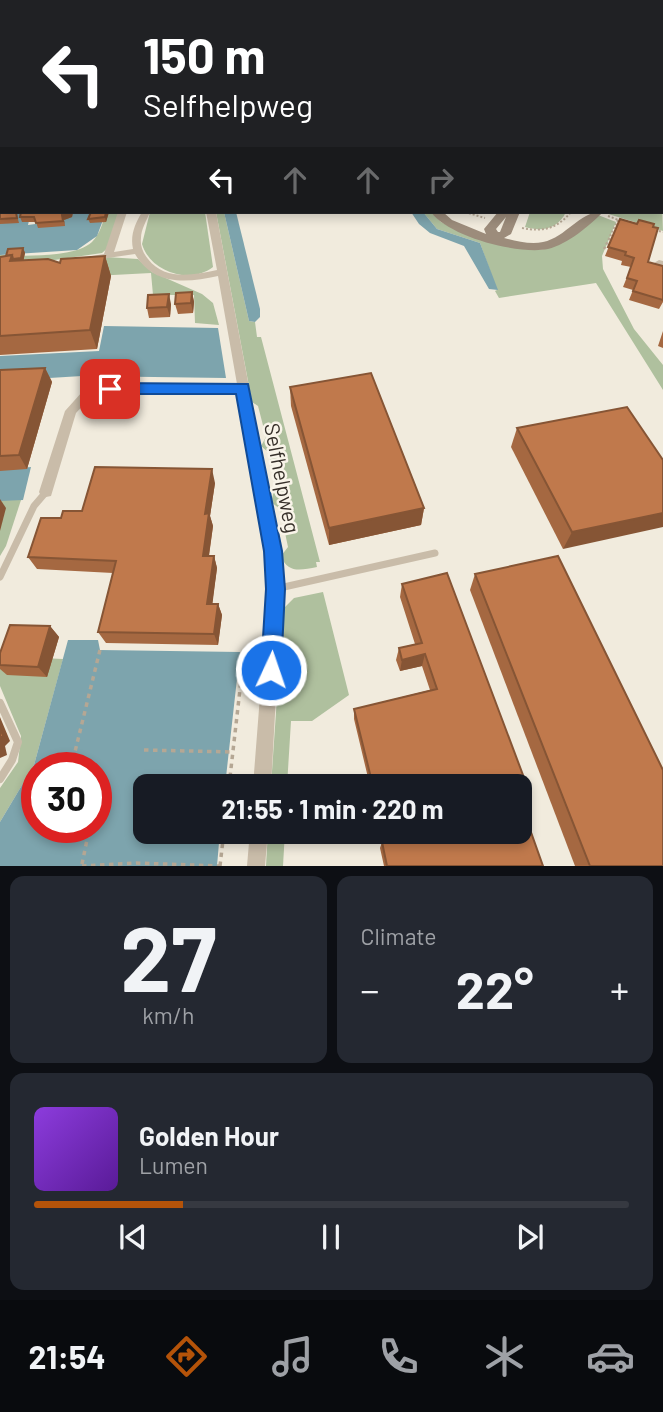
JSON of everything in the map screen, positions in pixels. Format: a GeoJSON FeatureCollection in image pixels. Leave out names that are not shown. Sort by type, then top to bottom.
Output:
{"type":"FeatureCollection","features":[{"type":"Feature","properties":{"kind":"street"},"geometry":{"type":"LineString","coordinates":[[108,255],[121,214]]}},
{"type":"Feature","properties":{"kind":"street"},"geometry":{"type":"LineString","coordinates":[[145,214],[136,237],[138,251],[145,263],[164,275],[190,277],[221,272]]}},
{"type":"Feature","properties":{"kind":"street","name":"Selfhelpweg"},"geometry":{"type":"LineString","coordinates":[[211,214],[273,551],[275,589],[263,774]]}},
{"type":"Feature","properties":{"kind":"street"},"geometry":{"type":"LineString","coordinates":[[439,214],[448,223],[530,240],[548,239],[582,214]]}},
{"type":"Feature","properties":{"kind":"street"},"geometry":{"type":"LineString","coordinates":[[452,214],[464,222],[528,246],[544,246],[595,214]]}},
{"type":"Feature","properties":{"kind":"street"},"geometry":{"type":"LineString","coordinates":[[496,233],[503,214]]}},
{"type":"Feature","properties":{"kind":"street"},"geometry":{"type":"LineString","coordinates":[[496,233],[512,214]]}},
{"type":"Feature","properties":{"kind":"street"},"geometry":{"type":"LineString","coordinates":[[73,263],[138,251]]}},
{"type":"Feature","properties":{"kind":"street"},"geometry":{"type":"LineString","coordinates":[[46,492],[71,411],[86,395],[110,389],[243,388]]}},
{"type":"Feature","properties":{"kind":"street"},"geometry":{"type":"LineString","coordinates":[[256,866],[257,844]]}},
{"type":"Feature","properties":{"kind":"lane"},"geometry":{"type":"LineString","coordinates":[[0,578],[34,506],[46,492]]}},
{"type":"Feature","properties":{"kind":"lane"},"geometry":{"type":"LineString","coordinates":[[275,589],[435,553]]}},
{"type":"Feature","properties":{"kind":"lane"},"geometry":{"type":"LineString","coordinates":[[0,703],[18,742],[12,760],[0,779]]}},
{"type":"Feature","properties":{"kind":"path"},"geometry":{"type":"LineString","coordinates":[[603,214],[623,222]]}},
{"type":"Feature","properties":{"kind":"path"},"geometry":{"type":"LineString","coordinates":[[604,249],[618,220]]}},
{"type":"Feature","properties":{"kind":"path"},"geometry":{"type":"LineString","coordinates":[[650,229],[663,232]]}},
{"type":"Feature","properties":{"kind":"path"},"geometry":{"type":"LineString","coordinates":[[75,752],[100,650]]}},
{"type":"Feature","properties":{"kind":"path"},"geometry":{"type":"LineString","coordinates":[[230,774],[243,663]]}},
{"type":"Feature","properties":{"kind":"path"},"geometry":{"type":"LineString","coordinates":[[144,750],[233,752]]}},
{"type":"Feature","properties":{"kind":"path"},"geometry":{"type":"LineString","coordinates":[[86,843],[82,865],[220,866],[223,844]]}},
{"type":"Feature","properties":{"kind":"green space"},"geometry":{"type":"Polygon","coordinates":[[[105,214],[119,214],[109,247],[102,253],[0,268],[0,255],[48,255],[74,251],[92,242],[105,214]]]}},
{"type":"Feature","properties":{"kind":"green space"},"geometry":{"type":"Polygon","coordinates":[[[150,214],[205,214],[213,267],[193,275],[172,273],[153,262],[142,244],[150,214]]]}},
{"type":"Feature","properties":{"kind":"green space"},"geometry":{"type":"Polygon","coordinates":[[[216,214],[224,214],[249,321],[255,322],[257,337],[261,337],[320,562],[316,562],[317,567],[300,570],[291,568],[281,556],[288,547],[280,509],[271,502],[275,487],[269,453],[261,446],[266,437],[258,406],[252,402],[216,214]]]}},
{"type":"Feature","properties":{"kind":"green space"},"geometry":{"type":"Polygon","coordinates":[[[425,214],[433,214],[453,228],[533,250],[545,249],[598,215],[616,222],[602,256],[603,269],[634,329],[663,365],[663,390],[596,283],[499,298],[480,243],[437,229],[425,214]]]}},
{"type":"Feature","properties":{"kind":"green space"},"geometry":{"type":"Polygon","coordinates":[[[529,214],[565,214],[549,228],[525,227],[529,214]]]}},
{"type":"Feature","properties":{"kind":"green space"},"geometry":{"type":"Polygon","coordinates":[[[608,214],[662,214],[663,231],[608,214]]]}},
{"type":"Feature","properties":{"kind":"green space"},"geometry":{"type":"Polygon","coordinates":[[[106,257],[138,259],[152,272],[202,294],[213,303],[219,325],[195,323],[194,295],[153,295],[151,273],[0,281],[106,257]]]}},
{"type":"Feature","properties":{"kind":"green space"},"geometry":{"type":"Polygon","coordinates":[[[0,497],[21,500],[6,546],[0,556],[0,497]]]}},
{"type":"Feature","properties":{"kind":"green space"},"geometry":{"type":"Polygon","coordinates":[[[323,592],[349,695],[312,721],[291,721],[288,774],[272,774],[283,609],[294,598],[323,592]]]}},
{"type":"Feature","properties":{"kind":"green space"},"geometry":{"type":"Polygon","coordinates":[[[0,656],[63,659],[38,752],[21,752],[21,787],[0,822],[0,788],[18,762],[21,736],[0,686],[0,656]]]}},
{"type":"Feature","properties":{"kind":"green space"},"geometry":{"type":"Polygon","coordinates":[[[267,844],[284,844],[283,866],[266,866],[267,844]]]}},
{"type":"Feature","properties":{"kind":"water"},"geometry":{"type":"Polygon","coordinates":[[[0,214],[31,214],[28,225],[65,220],[66,214],[105,214],[97,236],[77,250],[0,255],[0,214]]]}},
{"type":"Feature","properties":{"kind":"water"},"geometry":{"type":"Polygon","coordinates":[[[224,214],[236,214],[260,309],[260,317],[255,322],[249,321],[224,214]]]}},
{"type":"Feature","properties":{"kind":"water"},"geometry":{"type":"Polygon","coordinates":[[[412,214],[425,214],[437,229],[480,243],[498,290],[489,289],[464,246],[430,233],[412,214]]]}},
{"type":"Feature","properties":{"kind":"water"},"geometry":{"type":"Polygon","coordinates":[[[104,326],[218,328],[226,378],[82,376],[0,381],[0,356],[99,351],[104,326]]]}},
{"type":"Feature","properties":{"kind":"water"},"geometry":{"type":"Polygon","coordinates":[[[31,467],[23,500],[0,501],[0,470],[31,467]]]}},
{"type":"Feature","properties":{"kind":"water"},"geometry":{"type":"Polygon","coordinates":[[[68,640],[98,640],[100,650],[240,652],[226,774],[133,774],[133,844],[219,844],[217,866],[0,866],[0,822],[21,787],[21,843],[112,843],[112,752],[38,752],[68,640]]]}},
{"type":"Feature","properties":{"kind":"building"},"geometry":{"type":"Polygon","coordinates":[[[0,214],[16,214],[17,218],[0,219],[0,214]]]}},
{"type":"Feature","properties":{"kind":"building"},"geometry":{"type":"Polygon","coordinates":[[[21,214],[65,214],[62,215],[63,221],[36,223],[34,217],[20,217],[21,214]]]}},
{"type":"Feature","properties":{"kind":"building"},"geometry":{"type":"Polygon","coordinates":[[[90,214],[106,214],[105,217],[88,219],[90,214]]]}},
{"type":"Feature","properties":{"kind":"building"},"geometry":{"type":"Polygon","coordinates":[[[620,219],[637,224],[639,220],[654,224],[653,227],[658,228],[648,262],[663,266],[663,300],[633,291],[637,281],[627,278],[634,258],[625,255],[626,252],[608,247],[620,219]]]}},
{"type":"Feature","properties":{"kind":"building"},"geometry":{"type":"Polygon","coordinates":[[[23,248],[21,258],[6,256],[8,249],[23,248]]]}},
{"type":"Feature","properties":{"kind":"building"},"geometry":{"type":"Polygon","coordinates":[[[12,255],[10,261],[48,259],[60,263],[61,259],[105,256],[90,330],[0,336],[0,257],[12,255]]]}},
{"type":"Feature","properties":{"kind":"building"},"geometry":{"type":"Polygon","coordinates":[[[192,292],[191,303],[175,304],[176,293],[192,292]]]}},
{"type":"Feature","properties":{"kind":"building"},"geometry":{"type":"Polygon","coordinates":[[[169,294],[167,307],[147,308],[148,295],[169,294]]]}},
{"type":"Feature","properties":{"kind":"building"},"geometry":{"type":"Polygon","coordinates":[[[45,368],[19,455],[0,456],[0,370],[45,368]]]}},
{"type":"Feature","properties":{"kind":"building"},"geometry":{"type":"Polygon","coordinates":[[[371,373],[424,508],[329,528],[290,387],[371,373]]]}},
{"type":"Feature","properties":{"kind":"building"},"geometry":{"type":"Polygon","coordinates":[[[627,407],[663,460],[663,513],[572,532],[517,428],[627,407]]]}},
{"type":"Feature","properties":{"kind":"building"},"geometry":{"type":"Polygon","coordinates":[[[95,467],[212,469],[205,514],[209,513],[203,556],[214,556],[207,604],[218,604],[214,634],[98,632],[116,561],[28,557],[41,518],[61,518],[63,511],[82,511],[95,467]]]}},
{"type":"Feature","properties":{"kind":"building"},"geometry":{"type":"Polygon","coordinates":[[[558,556],[663,770],[663,866],[590,866],[475,574],[558,556]]]}},
{"type":"Feature","properties":{"kind":"building"},"geometry":{"type":"Polygon","coordinates":[[[447,573],[523,774],[370,774],[354,709],[437,689],[425,654],[402,660],[399,648],[422,643],[402,584],[447,573]]]}},
{"type":"Feature","properties":{"kind":"building"},"geometry":{"type":"Polygon","coordinates":[[[10,625],[50,626],[38,667],[0,665],[0,653],[10,625]]]}},
{"type":"Feature","properties":{"kind":"building"},"geometry":{"type":"Polygon","coordinates":[[[532,835],[543,866],[387,866],[382,844],[532,844],[532,835]]]}},
{"type":"Feature","properties":{"kind":"route"},"geometry":{"type":"LineString","coordinates":[[110,389],[243,388],[273,551],[275,589],[271,670]]}}]}
